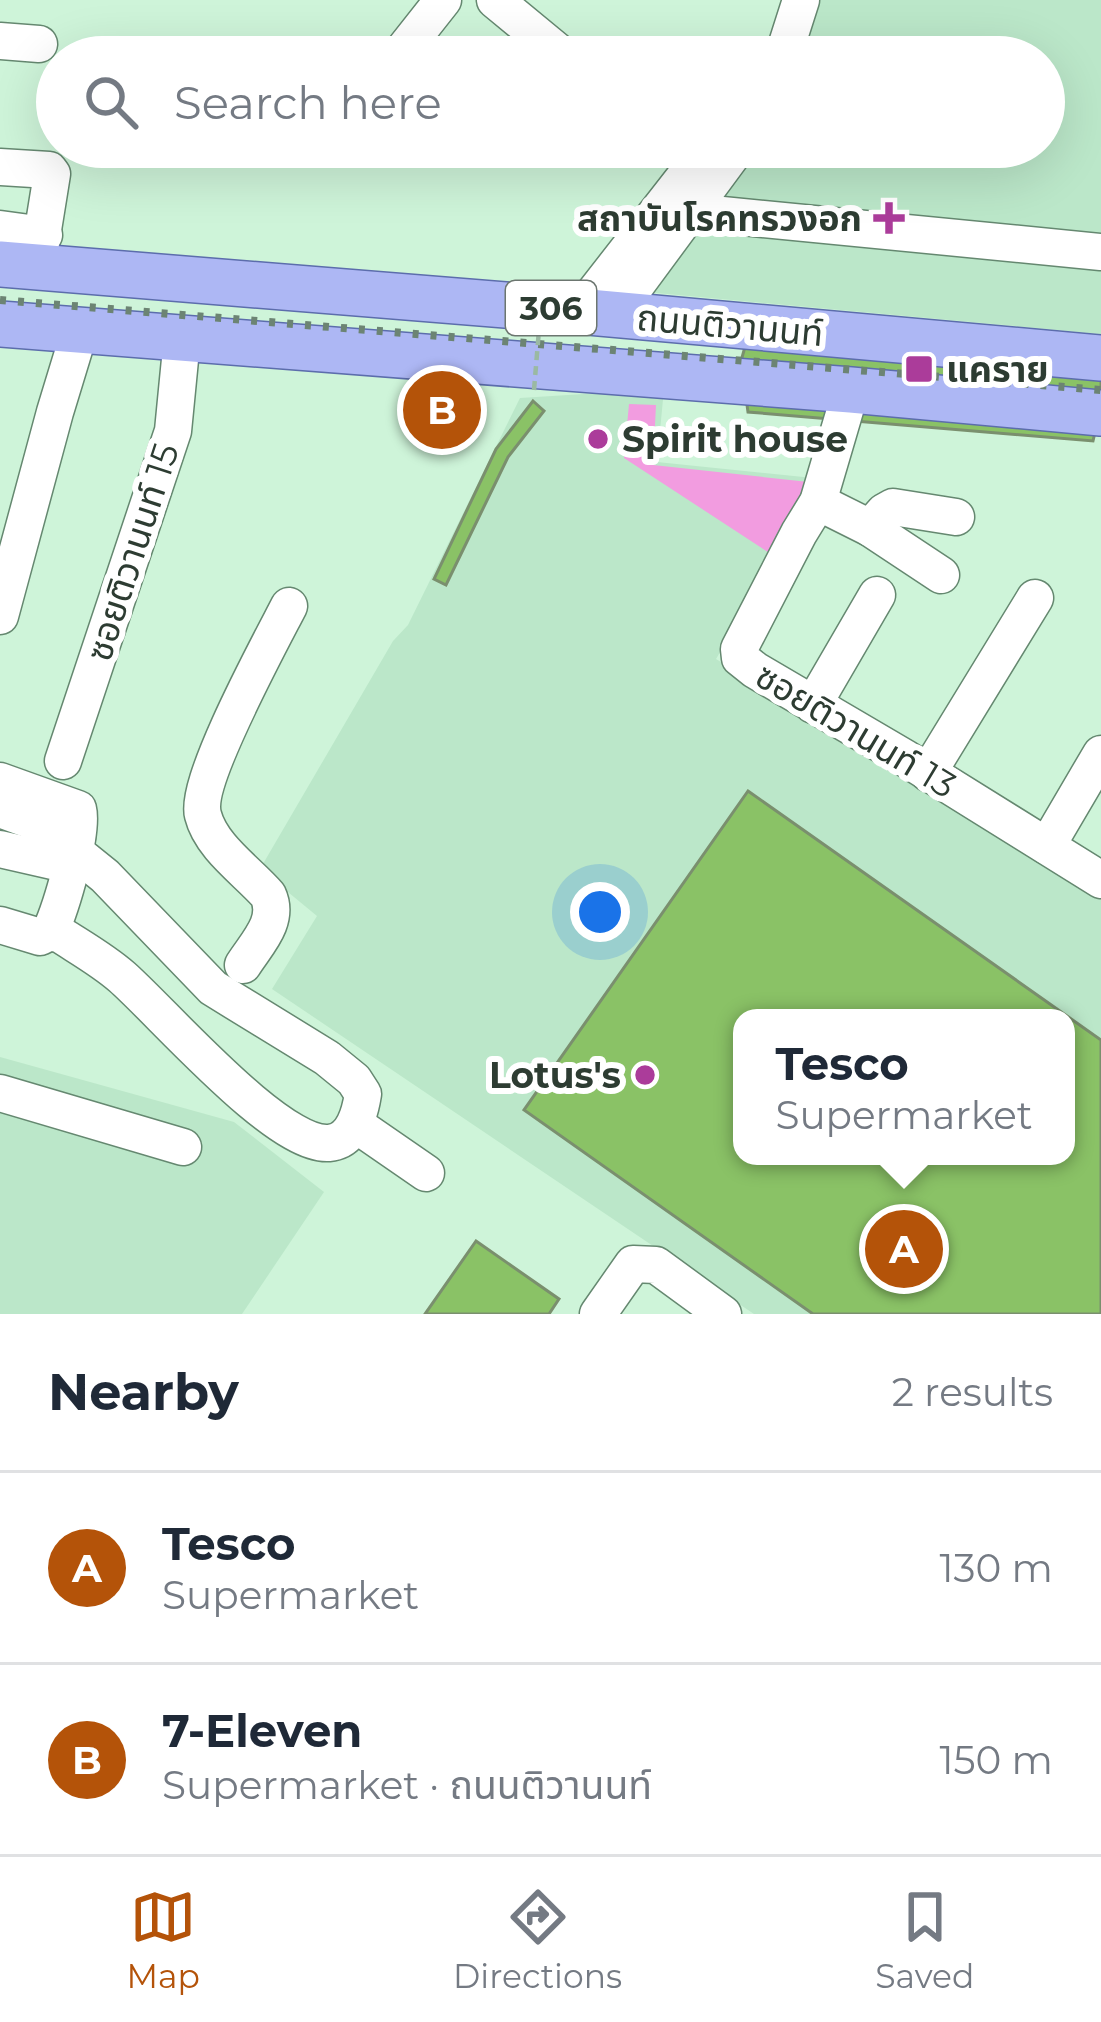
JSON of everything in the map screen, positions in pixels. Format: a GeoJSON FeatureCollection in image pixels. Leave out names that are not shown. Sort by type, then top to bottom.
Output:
{"type":"FeatureCollection","features":[{"type":"Feature","properties":{"kind":"main road","name":"ถนนติวานนท์"},"geometry":{"type":"LineString","coordinates":[[27,255],[1101,358]]}},
{"type":"Feature","properties":{"kind":"main road","name":"ถนนติวานนท์"},"geometry":{"type":"LineString","coordinates":[[0,324],[851,389],[1101,413]]}},
{"type":"Feature","properties":{"kind":"street"},"geometry":{"type":"LineString","coordinates":[[415,36],[443,0]]}},
{"type":"Feature","properties":{"kind":"street"},"geometry":{"type":"LineString","coordinates":[[495,0],[539,36]]}},
{"type":"Feature","properties":{"kind":"street"},"geometry":{"type":"LineString","coordinates":[[790,36],[801,0]]}},
{"type":"Feature","properties":{"kind":"street"},"geometry":{"type":"LineString","coordinates":[[807,36],[818,0]]}},
{"type":"Feature","properties":{"kind":"street"},"geometry":{"type":"LineString","coordinates":[[0,40],[36,44]]}},
{"type":"Feature","properties":{"kind":"street"},"geometry":{"type":"LineString","coordinates":[[0,167],[50,172],[27,255],[0,229]]}},
{"type":"Feature","properties":{"kind":"street"},"geometry":{"type":"LineString","coordinates":[[597,313],[683,168]]}},
{"type":"Feature","properties":{"kind":"street"},"geometry":{"type":"LineString","coordinates":[[597,313],[692,212],[723,168]]}},
{"type":"Feature","properties":{"kind":"street"},"geometry":{"type":"LineString","coordinates":[[692,212],[1101,252]]}},
{"type":"Feature","properties":{"kind":"street"},"geometry":{"type":"LineString","coordinates":[[0,616],[80,330]]}},
{"type":"Feature","properties":{"kind":"street","name":"ซอยติวานนท์ 15"},"geometry":{"type":"LineString","coordinates":[[63,761],[173,431],[182,339]]}},
{"type":"Feature","properties":{"kind":"street","name":"ซอยติวานนท์ 13"},"geometry":{"type":"LineString","coordinates":[[851,389],[818,502],[740,658],[1101,880]]}},
{"type":"Feature","properties":{"kind":"street"},"geometry":{"type":"LineString","coordinates":[[818,502],[870,528],[941,574]]}},
{"type":"Feature","properties":{"kind":"street"},"geometry":{"type":"LineString","coordinates":[[870,528],[893,507],[956,518]]}},
{"type":"Feature","properties":{"kind":"street"},"geometry":{"type":"LineString","coordinates":[[813,705],[877,595]]}},
{"type":"Feature","properties":{"kind":"street"},"geometry":{"type":"LineString","coordinates":[[928,773],[1035,598]]}},
{"type":"Feature","properties":{"kind":"street"},"geometry":{"type":"LineString","coordinates":[[243,964],[273,919],[273,906],[208,830],[200,809],[220,746],[289,607]]}},
{"type":"Feature","properties":{"kind":"street"},"geometry":{"type":"LineString","coordinates":[[1047,846],[1101,754]]}},
{"type":"Feature","properties":{"kind":"street"},"geometry":{"type":"LineString","coordinates":[[0,782],[78,808],[74,851],[50,932]]}},
{"type":"Feature","properties":{"kind":"street"},"geometry":{"type":"LineString","coordinates":[[0,809],[74,851],[105,875],[213,988],[327,1058],[354,1080],[363,1094],[355,1124],[333,1144],[280,1125],[121,976],[61,935],[50,932],[40,937],[0,925]]}},
{"type":"Feature","properties":{"kind":"street"},"geometry":{"type":"LineString","coordinates":[[0,849],[74,851]]}},
{"type":"Feature","properties":{"kind":"street"},"geometry":{"type":"LineString","coordinates":[[0,1094],[183,1147]]}},
{"type":"Feature","properties":{"kind":"street"},"geometry":{"type":"LineString","coordinates":[[355,1124],[427,1173]]}},
{"type":"Feature","properties":{"kind":"street"},"geometry":{"type":"LineString","coordinates":[[598,1314],[634,1264],[645,1264],[656,1265],[723,1314]]}},
{"type":"Feature","properties":{"kind":"path"},"geometry":{"type":"LineString","coordinates":[[533,389],[543,282]]}},
{"type":"Feature","properties":{"kind":"shaded area","name":"สถาบันโรคทรวงอก"},"geometry":{"type":"Polygon","coordinates":[[[813,0],[1101,0],[1101,334],[624,290],[714,168],[1065,168],[1065,36],[802,36],[813,0]]]}},
{"type":"Feature","properties":{"kind":"shaded area"},"geometry":{"type":"Polygon","coordinates":[[[664,389],[657,462],[823,479],[716,659],[1101,892],[1101,1314],[754,1314],[272,989],[317,916],[260,869],[393,641],[408,625],[520,398],[664,389]]]}},
{"type":"Feature","properties":{"kind":"shaded area"},"geometry":{"type":"Polygon","coordinates":[[[629,404],[656,405],[653,465],[818,483],[774,556],[624,458],[629,404]]]}},
{"type":"Feature","properties":{"kind":"shaded area"},"geometry":{"type":"Polygon","coordinates":[[[0,1057],[234,1122],[324,1192],[242,1314],[0,1314],[0,1057]]]}},
{"type":"Feature","properties":{"kind":"building","name":"แคราย"},"geometry":{"type":"Polygon","coordinates":[[[755,311],[1101,340],[1101,407],[1093,441],[748,412],[741,361],[755,311]]]}},
{"type":"Feature","properties":{"kind":"building"},"geometry":{"type":"Polygon","coordinates":[[[533,401],[544,411],[508,457],[446,585],[434,579],[496,449],[533,401]]]}},
{"type":"Feature","properties":{"kind":"building","name":"Lotus's"},"geometry":{"type":"Polygon","coordinates":[[[748,791],[1057,1009],[733,1009],[733,1165],[1075,1165],[1075,1022],[1101,1040],[1101,1314],[813,1314],[524,1110],[748,791]]]}},
{"type":"Feature","properties":{"kind":"building"},"geometry":{"type":"Polygon","coordinates":[[[476,1241],[559,1299],[549,1314],[425,1314],[476,1241]]]}},
{"type":"Feature","properties":{"kind":"railway"},"geometry":{"type":"LineString","coordinates":[[0,300],[1101,390]]}},
{"type":"Feature","properties":{"kind":"place","name":"สถาบันโรคทรวงอก"},"geometry":{"type":"Point","coordinates":[889,218]}},
{"type":"Feature","properties":{"kind":"place","name":"แคราย"},"geometry":{"type":"Point","coordinates":[919,369]}},
{"type":"Feature","properties":{"kind":"place","name":"7-Eleven"},"geometry":{"type":"Point","coordinates":[442,410]}},
{"type":"Feature","properties":{"kind":"place","name":"Spirit house"},"geometry":{"type":"Point","coordinates":[598,439]}},
{"type":"Feature","properties":{"kind":"place","name":"Lotus's"},"geometry":{"type":"Point","coordinates":[645,1075]}},
{"type":"Feature","properties":{"kind":"place","name":"Tesco"},"geometry":{"type":"Point","coordinates":[904,1249]}}]}
